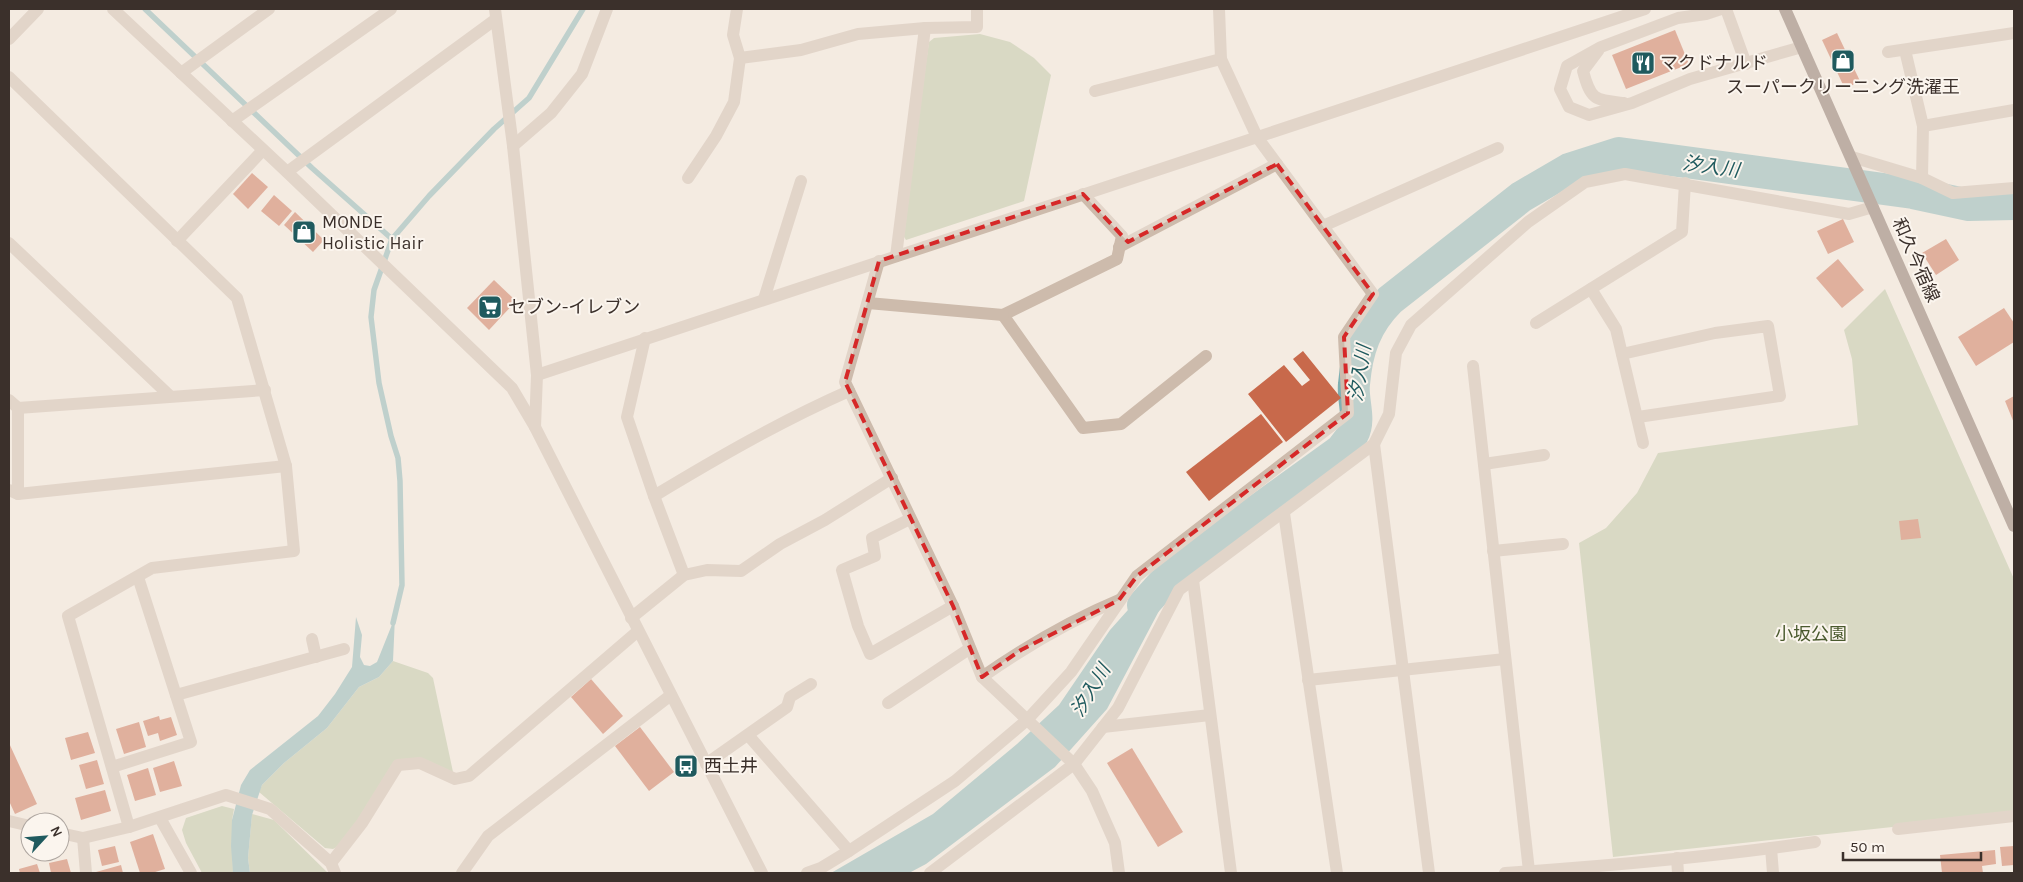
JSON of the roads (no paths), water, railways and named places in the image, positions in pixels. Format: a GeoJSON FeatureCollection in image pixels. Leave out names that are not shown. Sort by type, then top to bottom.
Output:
{"type":"FeatureCollection","features":[{"type":"Feature","properties":{"kind":"main road","name":"和久今宿線"},"geometry":{"type":"LineString","coordinates":[[1785,9],[1873,207],[2010,502],[2014,526]]}},
{"type":"Feature","properties":{"kind":"street"},"geometry":{"type":"LineString","coordinates":[[9,39],[38,9]]}},
{"type":"Feature","properties":{"kind":"street"},"geometry":{"type":"LineString","coordinates":[[112,9],[287,172],[500,374],[512,388],[535,427],[762,873]]}},
{"type":"Feature","properties":{"kind":"street"},"geometry":{"type":"LineString","coordinates":[[181,73],[269,9]]}},
{"type":"Feature","properties":{"kind":"street"},"geometry":{"type":"LineString","coordinates":[[232,121],[391,9]]}},
{"type":"Feature","properties":{"kind":"street"},"geometry":{"type":"LineString","coordinates":[[513,146],[551,114],[582,74],[607,9]]}},
{"type":"Feature","properties":{"kind":"street"},"geometry":{"type":"LineString","coordinates":[[688,178],[716,136],[734,102],[740,58],[733,35],[737,9]]}},
{"type":"Feature","properties":{"kind":"street"},"geometry":{"type":"LineString","coordinates":[[740,58],[801,50],[858,34],[925,28],[977,27],[977,9]]}},
{"type":"Feature","properties":{"kind":"street"},"geometry":{"type":"LineString","coordinates":[[807,873],[850,851],[955,781],[1027,720],[1071,672],[1137,576],[1348,413],[1344,338],[1373,294],[1257,137],[1221,59],[1219,9]]}},
{"type":"Feature","properties":{"kind":"street"},"geometry":{"type":"LineString","coordinates":[[537,376],[645,338],[1645,9]]}},
{"type":"Feature","properties":{"kind":"street"},"geometry":{"type":"LineString","coordinates":[[1721,9],[1706,14],[1678,18],[1601,47],[1568,66],[1560,89],[1569,107],[1590,115],[1632,103],[1690,79],[1802,48]]}},
{"type":"Feature","properties":{"kind":"street"},"geometry":{"type":"LineString","coordinates":[[1726,9],[1746,64]]}},
{"type":"Feature","properties":{"kind":"street"},"geometry":{"type":"LineString","coordinates":[[497,12],[537,376],[535,427]]}},
{"type":"Feature","properties":{"kind":"street"},"geometry":{"type":"LineString","coordinates":[[287,172],[497,12]]}},
{"type":"Feature","properties":{"kind":"street"},"geometry":{"type":"LineString","coordinates":[[896,256],[925,28]]}},
{"type":"Feature","properties":{"kind":"street"},"geometry":{"type":"LineString","coordinates":[[1888,52],[2014,33]]}},
{"type":"Feature","properties":{"kind":"street"},"geometry":{"type":"LineString","coordinates":[[1601,47],[1583,72],[1588,91],[1602,100],[1632,103]]}},
{"type":"Feature","properties":{"kind":"street"},"geometry":{"type":"LineString","coordinates":[[1905,50],[1923,126],[1922,178]]}},
{"type":"Feature","properties":{"kind":"street"},"geometry":{"type":"LineString","coordinates":[[1095,90],[1221,59]]}},
{"type":"Feature","properties":{"kind":"street"},"geometry":{"type":"LineString","coordinates":[[9,77],[237,298],[286,466],[294,551],[152,568],[68,616],[130,827]]}},
{"type":"Feature","properties":{"kind":"street"},"geometry":{"type":"LineString","coordinates":[[1923,126],[2014,110]]}},
{"type":"Feature","properties":{"kind":"street"},"geometry":{"type":"LineString","coordinates":[[1323,226],[1498,148]]}},
{"type":"Feature","properties":{"kind":"street"},"geometry":{"type":"LineString","coordinates":[[177,241],[263,150]]}},
{"type":"Feature","properties":{"kind":"street"},"geometry":{"type":"LineString","coordinates":[[1852,157],[1922,178],[1953,193],[2014,188]]}},
{"type":"Feature","properties":{"kind":"street"},"geometry":{"type":"LineString","coordinates":[[1120,246],[1277,164]]}},
{"type":"Feature","properties":{"kind":"street"},"geometry":{"type":"LineString","coordinates":[[938,871],[1074,764],[1118,708],[1179,590],[1374,444],[1389,414],[1396,353],[1411,325],[1528,222],[1585,182],[1625,174],[1685,183],[1849,214],[1873,207]]}},
{"type":"Feature","properties":{"kind":"street"},"geometry":{"type":"LineString","coordinates":[[764,299],[801,181]]}},
{"type":"Feature","properties":{"kind":"street"},"geometry":{"type":"LineString","coordinates":[[1536,323],[1682,232],[1685,183]]}},
{"type":"Feature","properties":{"kind":"street"},"geometry":{"type":"LineString","coordinates":[[868,303],[1002,315],[1117,259],[1122,236],[1083,194]]}},
{"type":"Feature","properties":{"kind":"street"},"geometry":{"type":"LineString","coordinates":[[9,243],[170,396]]}},
{"type":"Feature","properties":{"kind":"street"},"geometry":{"type":"LineString","coordinates":[[879,261],[844,382],[953,606],[982,677],[1074,764],[1092,791],[1115,843],[1119,873]]}},
{"type":"Feature","properties":{"kind":"street"},"geometry":{"type":"LineString","coordinates":[[1591,289],[1616,329],[1643,443]]}},
{"type":"Feature","properties":{"kind":"street"},"geometry":{"type":"LineString","coordinates":[[1002,315],[1083,428],[1121,424],[1206,356]]}},
{"type":"Feature","properties":{"kind":"street"},"geometry":{"type":"LineString","coordinates":[[1622,354],[1715,333],[1768,326],[1780,396],[1638,417]]}},
{"type":"Feature","properties":{"kind":"street"},"geometry":{"type":"LineString","coordinates":[[645,338],[627,417],[654,496],[684,574]]}},
{"type":"Feature","properties":{"kind":"street"},"geometry":{"type":"LineString","coordinates":[[1473,366],[1529,871]]}},
{"type":"Feature","properties":{"kind":"street"},"geometry":{"type":"LineString","coordinates":[[265,390],[13,404],[13,492],[286,466]]}},
{"type":"Feature","properties":{"kind":"street"},"geometry":{"type":"LineString","coordinates":[[654,496],[722,455],[807,409],[849,391]]}},
{"type":"Feature","properties":{"kind":"street"},"geometry":{"type":"LineString","coordinates":[[1374,444],[1430,873]]}},
{"type":"Feature","properties":{"kind":"street"},"geometry":{"type":"LineString","coordinates":[[1484,464],[1544,455]]}},
{"type":"Feature","properties":{"kind":"street"},"geometry":{"type":"LineString","coordinates":[[631,618],[684,574],[707,570],[741,570],[780,544],[825,520],[892,478]]}},
{"type":"Feature","properties":{"kind":"street"},"geometry":{"type":"LineString","coordinates":[[1284,513],[1337,873]]}},
{"type":"Feature","properties":{"kind":"street"},"geometry":{"type":"LineString","coordinates":[[910,519],[872,538],[875,556],[842,570],[858,626],[870,654],[953,606]]}},
{"type":"Feature","properties":{"kind":"street"},"geometry":{"type":"LineString","coordinates":[[1494,551],[1563,544]]}},
{"type":"Feature","properties":{"kind":"street"},"geometry":{"type":"LineString","coordinates":[[112,767],[191,742],[138,577]]}},
{"type":"Feature","properties":{"kind":"street"},"geometry":{"type":"LineString","coordinates":[[1193,580],[1231,873]]}},
{"type":"Feature","properties":{"kind":"street"},"geometry":{"type":"LineString","coordinates":[[982,677],[1021,650],[1093,611],[1119,600]]}},
{"type":"Feature","properties":{"kind":"street"},"geometry":{"type":"LineString","coordinates":[[70,835],[83,838],[130,827],[226,795],[270,809],[333,868],[398,765],[420,763],[455,779],[469,776],[638,631]]}},
{"type":"Feature","properties":{"kind":"street"},"geometry":{"type":"LineString","coordinates":[[312,639],[316,657]]}},
{"type":"Feature","properties":{"kind":"street"},"geometry":{"type":"LineString","coordinates":[[176,695],[344,649]]}},
{"type":"Feature","properties":{"kind":"street"},"geometry":{"type":"LineString","coordinates":[[888,703],[969,649]]}},
{"type":"Feature","properties":{"kind":"street"},"geometry":{"type":"LineString","coordinates":[[1308,680],[1505,659]]}},
{"type":"Feature","properties":{"kind":"street"},"geometry":{"type":"LineString","coordinates":[[706,764],[787,707],[790,697],[811,684]]}},
{"type":"Feature","properties":{"kind":"street"},"geometry":{"type":"LineString","coordinates":[[462,873],[488,836],[671,696]]}},
{"type":"Feature","properties":{"kind":"street"},"geometry":{"type":"LineString","coordinates":[[1103,727],[1210,715]]}},
{"type":"Feature","properties":{"kind":"street"},"geometry":{"type":"LineString","coordinates":[[748,735],[850,851]]}},
{"type":"Feature","properties":{"kind":"street"},"geometry":{"type":"LineString","coordinates":[[1898,829],[2014,816]]}},
{"type":"Feature","properties":{"kind":"street"},"geometry":{"type":"LineString","coordinates":[[160,818],[191,873]]}},
{"type":"Feature","properties":{"kind":"street"},"geometry":{"type":"LineString","coordinates":[[83,838],[86,873]]}},
{"type":"Feature","properties":{"kind":"street"},"geometry":{"type":"LineString","coordinates":[[1504,873],[1578,871],[1814,842]]}},
{"type":"Feature","properties":{"kind":"street"},"geometry":{"type":"LineString","coordinates":[[1770,848],[1773,873]]}},
{"type":"Feature","properties":{"kind":"street"},"geometry":{"type":"LineString","coordinates":[[1677,858],[1678,873]]}},
{"type":"Feature","properties":{"kind":"water"},"geometry":{"type":"Polygon","coordinates":[[[1229,546],[1169,592],[1107,709],[1055,767],[926,864],[909,873],[831,873],[933,814],[1017,744],[1059,705],[1110,630],[1153,582],[1229,546]]]}},
{"type":"Feature","properties":{"kind":"water"},"geometry":{"type":"Polygon","coordinates":[[[356,617],[362,635],[360,657],[364,665],[370,666],[377,662],[395,617],[393,661],[379,677],[359,687],[327,728],[284,763],[262,785],[252,815],[248,858],[250,873],[233,873],[232,820],[241,785],[250,770],[318,716],[335,694],[352,667],[356,617]]]}},
{"type":"Feature","properties":{"kind":"waterway"},"geometry":{"type":"LineString","coordinates":[[145,9],[312,168],[392,239]]}},
{"type":"Feature","properties":{"kind":"waterway"},"geometry":{"type":"LineString","coordinates":[[393,623],[402,585],[400,481],[398,458],[379,383],[371,317],[374,290],[392,239],[429,196],[494,129],[529,98],[583,9]]}},
{"type":"Feature","properties":{"kind":"waterway","name":"汐入川"},"geometry":{"type":"LineString","coordinates":[[1143,605],[1176,569],[1341,450],[1353,434],[1355,428],[1354,384],[1360,348],[1375,318],[1390,300],[1521,197],[1569,169],[1619,153],[1913,193],[1969,205],[2014,204]]}},
{"type":"Feature","properties":{"kind":"place","name":"スーパークリーニング洗濯王"},"geometry":{"type":"Point","coordinates":[1843,61]}},
{"type":"Feature","properties":{"kind":"place","name":"マクドナルド"},"geometry":{"type":"Point","coordinates":[1643,63]}},
{"type":"Feature","properties":{"kind":"place","name":"MONDE Holistic Hair"},"geometry":{"type":"Point","coordinates":[304,232]}},
{"type":"Feature","properties":{"kind":"place","name":"セブン-イレブン"},"geometry":{"type":"Point","coordinates":[490,307]}},
{"type":"Feature","properties":{"kind":"place","name":"西土井"},"geometry":{"type":"Point","coordinates":[686,766]}},
{"type":"Feature","properties":{"kind":"park label","name":"小坂公園"},"geometry":{"type":"Point","coordinates":[1811,634]}}]}
